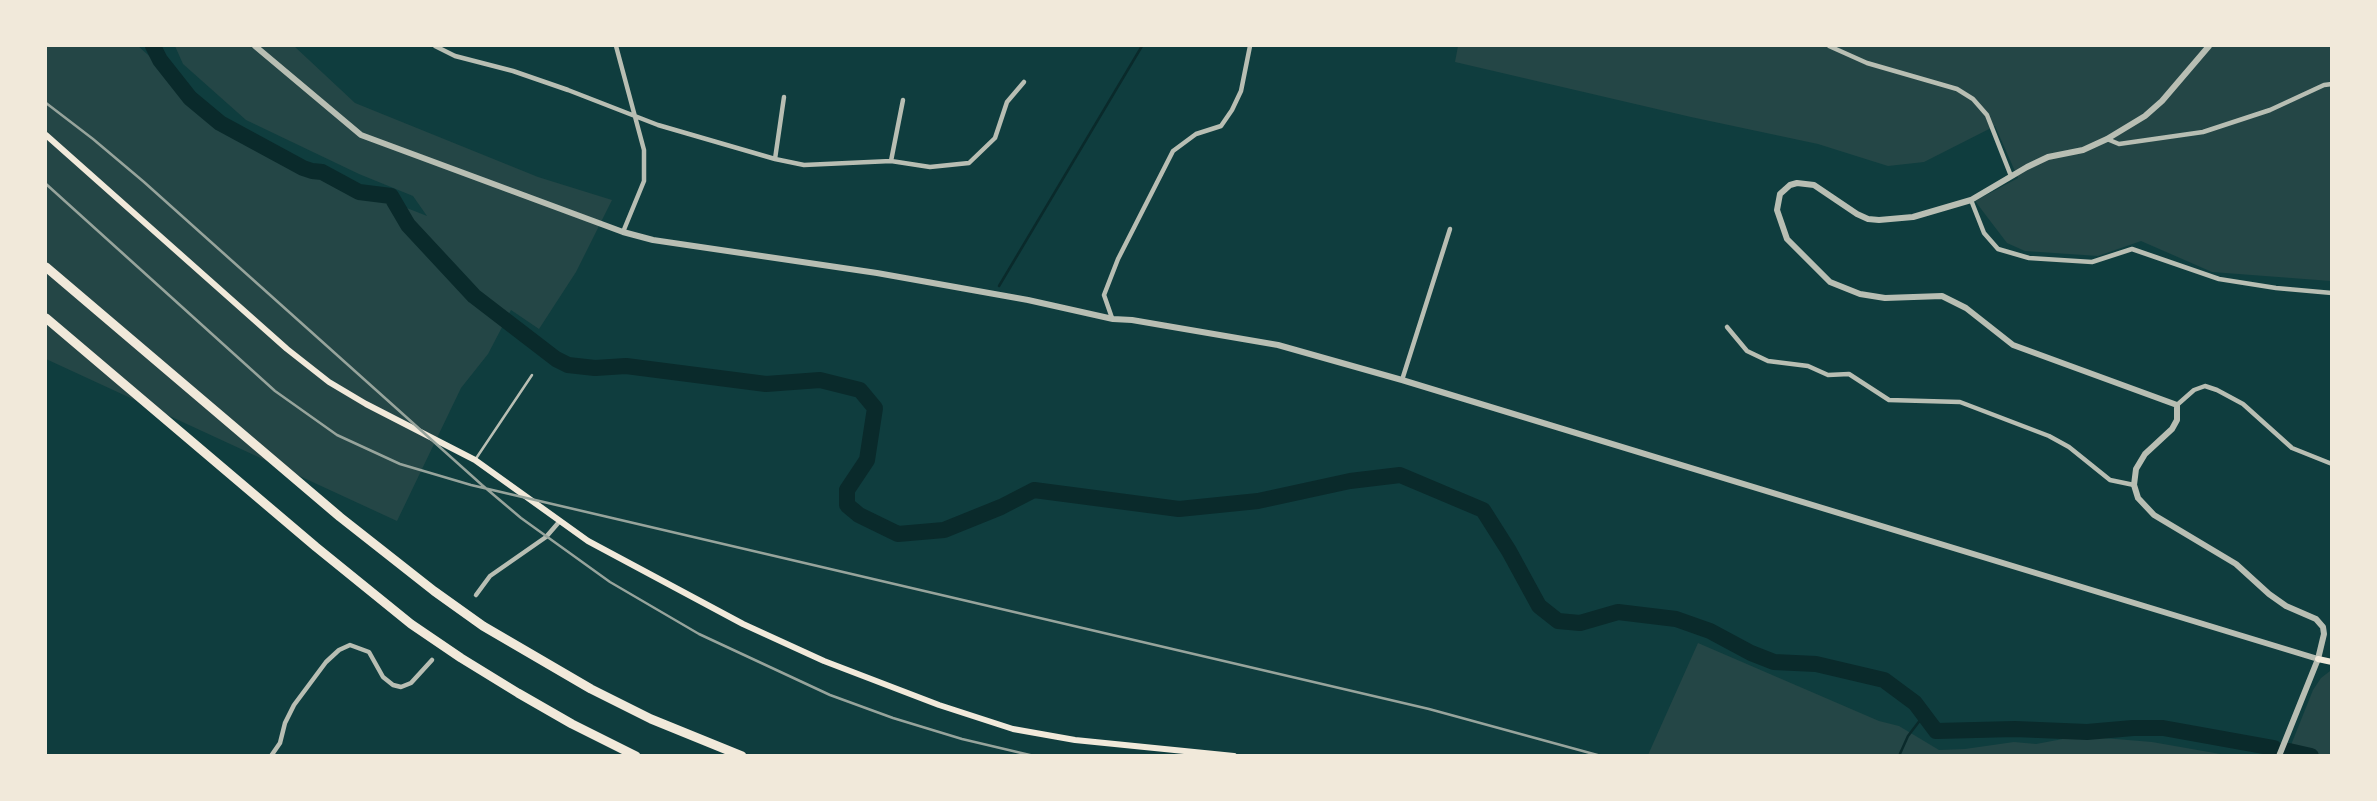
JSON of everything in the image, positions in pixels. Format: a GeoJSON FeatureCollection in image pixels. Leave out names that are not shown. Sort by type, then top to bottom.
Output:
{"type":"FeatureCollection","features":[{"type":"Feature","properties":{"kind":"highway"},"geometry":{"type":"LineString","coordinates":[[46,267],[340,517],[483,626],[591,689],[663,724],[742,755]]}},
{"type":"Feature","properties":{"kind":"highway"},"geometry":{"type":"LineString","coordinates":[[46,318],[305,538],[411,624],[461,659],[518,693],[572,724],[636,755]]}},
{"type":"Feature","properties":{"kind":"main road"},"geometry":{"type":"LineString","coordinates":[[46,135],[306,366],[366,404],[475,460],[588,541],[784,645],[976,718],[1048,736],[1234,755]]}},
{"type":"Feature","properties":{"kind":"main road"},"geometry":{"type":"LineString","coordinates":[[2318,659],[2332,662]]}},
{"type":"Feature","properties":{"kind":"street"},"geometry":{"type":"LineString","coordinates":[[255,46],[361,135],[623,232],[653,240],[967,288],[1113,319],[1278,345],[1402,380],[2318,659]]}},
{"type":"Feature","properties":{"kind":"street"},"geometry":{"type":"LineString","coordinates":[[435,46],[455,56],[513,71],[568,90],[635,117],[775,159],[804,165],[891,160],[930,167],[969,163],[995,138],[1007,102],[1024,82]]}},
{"type":"Feature","properties":{"kind":"street"},"geometry":{"type":"LineString","coordinates":[[616,46],[644,149],[645,181],[623,232]]}},
{"type":"Feature","properties":{"kind":"street"},"geometry":{"type":"LineString","coordinates":[[1113,319],[1104,295],[1118,259],[1173,151],[1196,134],[1221,126],[1233,110],[1241,91],[1250,46]]}},
{"type":"Feature","properties":{"kind":"street"},"geometry":{"type":"LineString","coordinates":[[1829,46],[1867,64],[1957,89],[1973,99],[1988,116],[2011,176]]}},
{"type":"Feature","properties":{"kind":"street"},"geometry":{"type":"LineString","coordinates":[[2177,405],[2013,345],[1966,309],[1942,296],[1885,298],[1860,294],[1830,282],[1787,239],[1777,210],[1780,194],[1790,184],[1797,183],[1814,185],[1868,219],[1913,217],[1971,200],[2048,157],[2083,150],[2145,117],[2210,46]]}},
{"type":"Feature","properties":{"kind":"street"},"geometry":{"type":"LineString","coordinates":[[2107,139],[2119,144],[2203,132],[2270,110],[2324,85],[2332,84]]}},
{"type":"Feature","properties":{"kind":"street"},"geometry":{"type":"LineString","coordinates":[[775,159],[784,97]]}},
{"type":"Feature","properties":{"kind":"street"},"geometry":{"type":"LineString","coordinates":[[891,160],[903,100]]}},
{"type":"Feature","properties":{"kind":"street"},"geometry":{"type":"LineString","coordinates":[[1971,200],[1984,233],[1998,249],[2029,258],[2092,262],[2132,249],[2219,279],[2332,293]]}},
{"type":"Feature","properties":{"kind":"street"},"geometry":{"type":"LineString","coordinates":[[1402,380],[1450,229]]}},
{"type":"Feature","properties":{"kind":"street"},"geometry":{"type":"LineString","coordinates":[[1727,327],[1747,351],[1768,361],[1808,366],[1828,375],[1849,374],[1889,400],[1960,402],[2049,436],[2069,447],[2110,480],[2134,485]]}},
{"type":"Feature","properties":{"kind":"street"},"geometry":{"type":"LineString","coordinates":[[2279,755],[2318,659],[2323,627],[2316,619],[2286,606],[2269,594],[2236,564],[2154,515],[2138,498],[2134,485],[2140,461],[2172,429],[2177,419],[2177,405],[2194,390],[2206,386],[2243,404],[2292,448],[2332,464]]}},
{"type":"Feature","properties":{"kind":"street"},"geometry":{"type":"LineString","coordinates":[[476,595],[490,576],[546,537],[559,522]]}},
{"type":"Feature","properties":{"kind":"street"},"geometry":{"type":"LineString","coordinates":[[2323,627],[2332,628]]}},
{"type":"Feature","properties":{"kind":"street"},"geometry":{"type":"LineString","coordinates":[[271,755],[280,743],[285,723],[295,705],[326,662],[339,650],[350,645],[369,652],[383,677],[393,685],[401,687],[411,683],[432,660]]}},
{"type":"Feature","properties":{"kind":"lane"},"geometry":{"type":"LineString","coordinates":[[475,460],[532,375]]}},
{"type":"Feature","properties":{"kind":"shaded area"},"geometry":{"type":"Polygon","coordinates":[[[46,46],[138,46],[251,146],[427,216],[413,196],[359,174],[246,120],[183,64],[175,46],[294,46],[355,103],[538,177],[612,200],[576,272],[539,329],[511,310],[488,354],[461,388],[397,521],[46,359],[46,46]]]}},
{"type":"Feature","properties":{"kind":"shaded area"},"geometry":{"type":"Polygon","coordinates":[[[1458,46],[2331,46],[2331,281],[2212,272],[2141,241],[2098,256],[2025,251],[2007,243],[1975,201],[2018,178],[1995,126],[1924,162],[1888,166],[1818,144],[1455,62],[1458,46]]]}},
{"type":"Feature","properties":{"kind":"shaded area"},"geometry":{"type":"Polygon","coordinates":[[[1698,643],[1879,721],[1899,726],[1939,750],[2014,742],[2036,744],[2079,736],[2152,742],[2226,755],[1648,755],[1698,643]]]}},
{"type":"Feature","properties":{"kind":"shaded area"},"geometry":{"type":"Polygon","coordinates":[[[2330,671],[2331,755],[2287,755],[2313,690],[2330,671]]]}},
{"type":"Feature","properties":{"kind":"waterway"},"geometry":{"type":"LineString","coordinates":[[153,46],[160,60],[190,98],[220,123],[303,168],[322,172],[359,192],[391,196],[408,225],[474,296],[556,359],[568,365],[595,368],[626,366],[766,384],[820,380],[860,390],[875,408],[867,460],[847,490],[847,505],[859,515],[898,534],[944,530],[1001,507],[1034,490],[1179,509],[1258,501],[1350,481],[1400,475],[1483,510],[1539,606],[1558,621],[1580,623],[1618,612],[1676,619],[1710,631],[1774,662],[1816,664],[1884,680],[1915,703],[1936,731],[2015,729],[2087,732],[2163,728],[2274,748]]}},
{"type":"Feature","properties":{"kind":"waterway"},"geometry":{"type":"LineString","coordinates":[[999,286],[1142,46]]}},
{"type":"Feature","properties":{"kind":"waterway"},"geometry":{"type":"LineString","coordinates":[[1899,756],[1908,736],[1924,715]]}},
{"type":"Feature","properties":{"kind":"waterway"},"geometry":{"type":"LineString","coordinates":[[2289,751],[2311,756]]}},
{"type":"Feature","properties":{"kind":"railway"},"geometry":{"type":"LineString","coordinates":[[46,103],[144,182],[482,485],[521,518],[610,582],[699,634],[830,695],[962,739],[1034,756]]}},
{"type":"Feature","properties":{"kind":"railway"},"geometry":{"type":"LineString","coordinates":[[46,184],[275,391],[337,435],[400,464],[471,485],[1429,709],[1601,756]]}}]}
